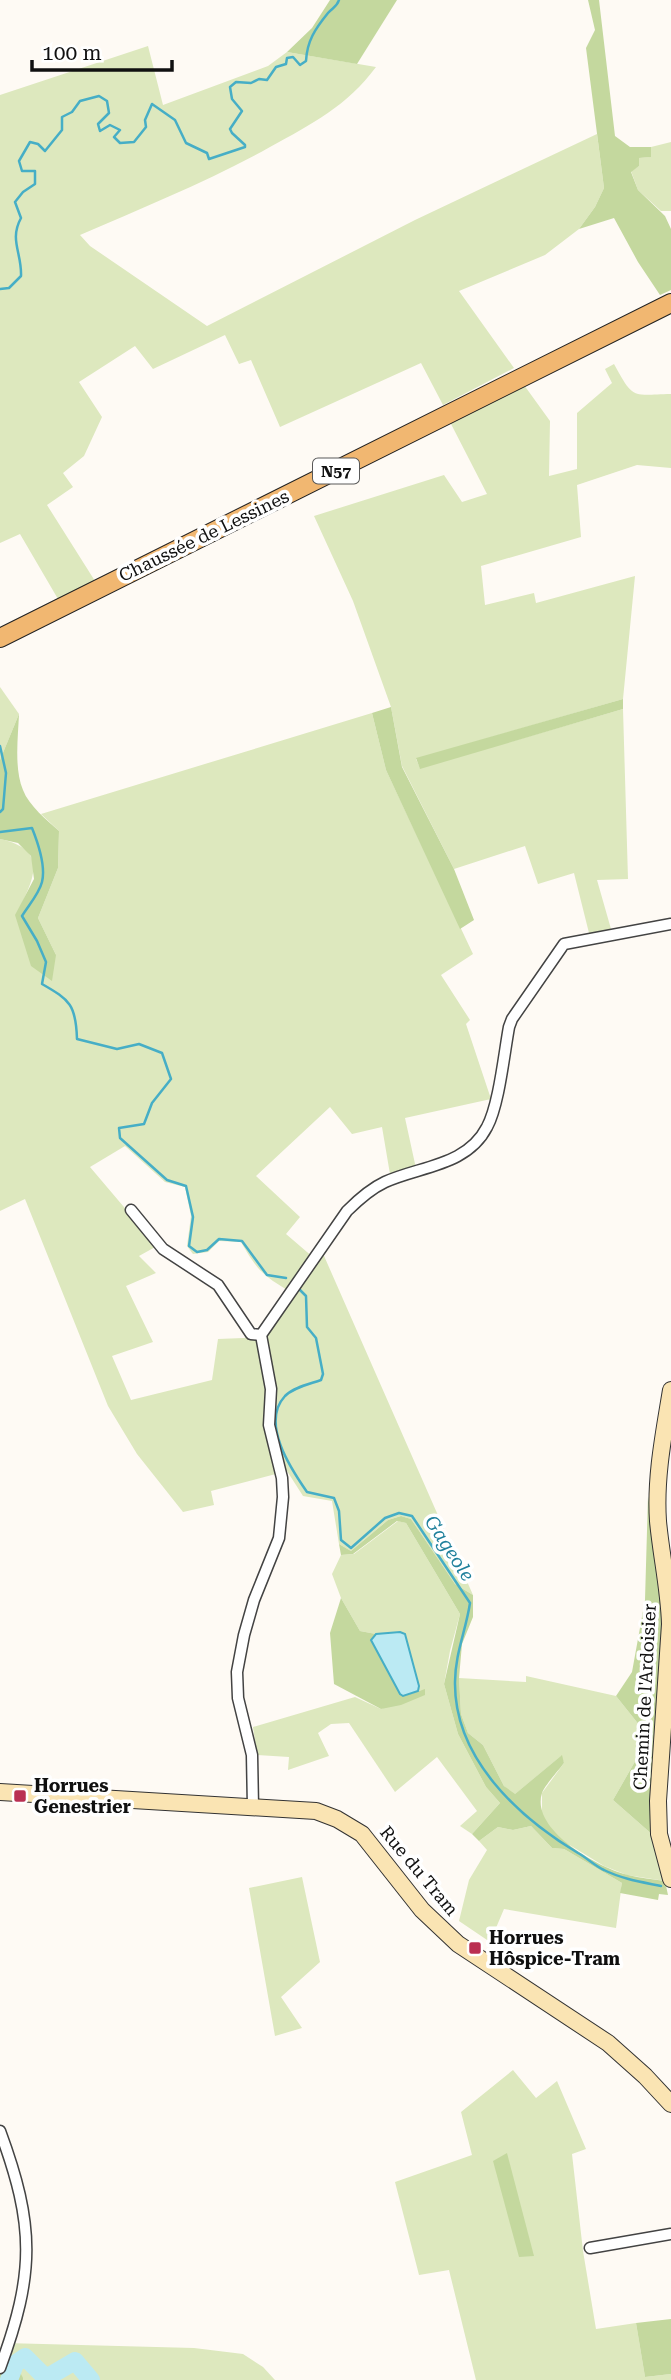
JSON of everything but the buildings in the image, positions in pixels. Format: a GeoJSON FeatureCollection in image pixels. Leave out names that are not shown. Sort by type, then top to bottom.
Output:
{"type":"FeatureCollection","features":[{"type":"Feature","properties":{"kind":"main road","name":"Chaussée de Lessines"},"geometry":{"type":"LineString","coordinates":[[0,638],[671,303]]}},
{"type":"Feature","properties":{"kind":"street"},"geometry":{"type":"LineString","coordinates":[[253,1807],[252,1755],[239,1698],[237,1672],[243,1635],[279,1538],[284,1497],[269,1425],[271,1389],[261,1335],[347,1211],[360,1198],[383,1183],[436,1166],[454,1157],[471,1147],[481,1136],[491,1118],[512,1018],[564,944],[671,924]]}},
{"type":"Feature","properties":{"kind":"street"},"geometry":{"type":"LineString","coordinates":[[131,1210],[163,1249],[218,1285],[251,1334],[261,1335]]}},
{"type":"Feature","properties":{"kind":"street","name":"Chemin de l'Ardoisier"},"geometry":{"type":"LineString","coordinates":[[671,1390],[663,1438],[658,1498],[658,1521],[669,1595],[670,1624],[658,1801],[659,1834],[671,1879]]}},
{"type":"Feature","properties":{"kind":"street","name":"Rue du Tram"},"geometry":{"type":"LineString","coordinates":[[0,1792],[316,1811],[352,1827],[370,1843],[422,1910],[458,1944],[608,2043],[671,2104]]}},
{"type":"Feature","properties":{"kind":"street"},"geometry":{"type":"LineString","coordinates":[[0,2131],[17,2180],[28,2244],[24,2288],[0,2368]]}},
{"type":"Feature","properties":{"kind":"street"},"geometry":{"type":"LineString","coordinates":[[590,2248],[671,2234]]}},
{"type":"Feature","properties":{"kind":"green space"},"geometry":{"type":"Polygon","coordinates":[[[330,0],[397,0],[357,64],[287,52],[312,28],[330,0]]]}},
{"type":"Feature","properties":{"kind":"green space"},"geometry":{"type":"Polygon","coordinates":[[[588,0],[599,0],[615,136],[630,147],[651,147],[651,157],[639,158],[639,166],[631,172],[638,190],[665,216],[671,229],[671,290],[660,295],[614,218],[579,229],[595,207],[604,188],[586,48],[595,30],[588,0]]]}},
{"type":"Feature","properties":{"kind":"green space"},"geometry":{"type":"Polygon","coordinates":[[[148,46],[163,105],[268,66],[287,52],[376,67],[341,103],[300,130],[200,182],[80,235],[90,246],[207,326],[415,220],[597,134],[604,188],[595,207],[579,229],[545,255],[459,291],[514,368],[443,405],[421,363],[280,427],[251,360],[239,364],[225,335],[153,369],[135,346],[79,382],[102,417],[84,456],[63,473],[73,487],[47,505],[95,581],[58,599],[20,534],[0,543],[0,95],[148,46]]]}},
{"type":"Feature","properties":{"kind":"green space"},"geometry":{"type":"Polygon","coordinates":[[[671,142],[671,211],[661,211],[638,190],[631,171],[639,166],[639,158],[650,157],[651,147],[671,142]]]}},
{"type":"Feature","properties":{"kind":"green space"},"geometry":{"type":"Polygon","coordinates":[[[614,364],[630,390],[635,393],[671,394],[671,468],[637,465],[577,485],[581,537],[481,566],[485,605],[534,593],[536,603],[635,576],[623,699],[416,759],[420,768],[623,709],[628,879],[597,880],[613,936],[591,941],[574,873],[538,884],[525,846],[454,869],[402,766],[391,707],[353,601],[314,516],[444,475],[462,502],[487,494],[450,422],[524,385],[550,421],[549,476],[577,469],[577,413],[612,383],[605,369],[614,364]]]}},
{"type":"Feature","properties":{"kind":"green space"},"geometry":{"type":"Polygon","coordinates":[[[0,687],[19,714],[0,760],[0,687]]]}},
{"type":"Feature","properties":{"kind":"green space"},"geometry":{"type":"Polygon","coordinates":[[[623,699],[623,709],[420,769],[416,758],[623,699]]]}},
{"type":"Feature","properties":{"kind":"green space"},"geometry":{"type":"Polygon","coordinates":[[[391,707],[402,767],[454,869],[474,920],[460,929],[386,770],[372,713],[391,707]]]}},
{"type":"Feature","properties":{"kind":"green space"},"geometry":{"type":"Polygon","coordinates":[[[372,713],[386,770],[473,954],[441,975],[470,1020],[466,1024],[491,1099],[405,1118],[417,1173],[391,1180],[382,1127],[352,1134],[330,1107],[256,1176],[300,1217],[286,1234],[314,1258],[321,1249],[473,1595],[455,1584],[411,1519],[401,1516],[388,1520],[351,1551],[339,1544],[332,1501],[303,1496],[287,1471],[211,1491],[214,1505],[183,1512],[137,1454],[108,1406],[25,1199],[0,1211],[0,839],[16,844],[27,851],[32,859],[32,879],[16,915],[56,955],[38,918],[58,868],[59,831],[41,814],[372,713]],[[125,1146],[90,1167],[157,1246],[139,1256],[156,1273],[126,1286],[153,1342],[112,1356],[131,1400],[212,1380],[218,1339],[265,1337],[291,1292],[262,1272],[241,1242],[219,1241],[208,1252],[193,1254],[187,1246],[191,1216],[185,1187],[165,1182],[125,1146]]]}},
{"type":"Feature","properties":{"kind":"green space"},"geometry":{"type":"Polygon","coordinates":[[[19,714],[17,743],[20,782],[34,807],[59,831],[58,868],[38,918],[56,955],[52,981],[31,966],[15,915],[34,879],[31,856],[18,843],[0,839],[0,760],[19,714]]]}},
{"type":"Feature","properties":{"kind":"green space"},"geometry":{"type":"Polygon","coordinates":[[[648,1496],[664,1597],[654,1836],[613,1800],[637,1758],[640,1726],[616,1696],[632,1672],[645,1600],[648,1496]]]}},
{"type":"Feature","properties":{"kind":"green space"},"geometry":{"type":"Polygon","coordinates":[[[401,1516],[411,1519],[455,1584],[473,1595],[473,1617],[462,1644],[459,1678],[461,1714],[468,1733],[483,1745],[504,1786],[515,1794],[562,1755],[564,1763],[542,1793],[541,1807],[546,1820],[556,1833],[585,1856],[615,1871],[665,1881],[668,1895],[659,1894],[658,1900],[620,1893],[622,1883],[564,1849],[552,1848],[531,1826],[513,1830],[498,1827],[479,1841],[472,1834],[500,1803],[486,1787],[458,1734],[444,1684],[460,1614],[406,1523],[397,1521],[353,1554],[341,1555],[339,1544],[351,1551],[388,1520],[401,1516]]]}},
{"type":"Feature","properties":{"kind":"green space"},"geometry":{"type":"Polygon","coordinates":[[[398,1521],[406,1523],[460,1614],[444,1684],[458,1734],[486,1787],[500,1803],[472,1834],[460,1826],[477,1811],[437,1757],[395,1792],[349,1723],[331,1724],[318,1733],[329,1756],[288,1770],[289,1757],[257,1755],[253,1727],[355,1697],[381,1709],[425,1690],[418,1691],[419,1686],[400,1632],[376,1634],[360,1631],[341,1598],[332,1574],[341,1555],[354,1554],[398,1521]]]}},
{"type":"Feature","properties":{"kind":"green space"},"geometry":{"type":"Polygon","coordinates":[[[341,1598],[360,1631],[376,1634],[372,1640],[404,1696],[425,1689],[425,1695],[401,1705],[381,1709],[334,1684],[330,1633],[341,1598]]]}},
{"type":"Feature","properties":{"kind":"green space"},"geometry":{"type":"Polygon","coordinates":[[[526,1676],[616,1696],[640,1726],[637,1758],[613,1800],[654,1836],[665,1881],[627,1875],[604,1866],[558,1838],[542,1817],[542,1793],[564,1763],[561,1756],[514,1795],[504,1786],[483,1745],[468,1733],[461,1714],[459,1678],[526,1682],[526,1676]]]}},
{"type":"Feature","properties":{"kind":"green space"},"geometry":{"type":"Polygon","coordinates":[[[531,1826],[552,1848],[564,1849],[622,1883],[616,1928],[504,1909],[490,1942],[459,1921],[469,1880],[487,1850],[479,1841],[498,1827],[513,1830],[531,1826]]]}},
{"type":"Feature","properties":{"kind":"green space"},"geometry":{"type":"Polygon","coordinates":[[[302,1877],[320,1962],[281,1997],[302,2028],[275,2036],[249,1888],[302,1877]]]}},
{"type":"Feature","properties":{"kind":"green space"},"geometry":{"type":"Polygon","coordinates":[[[513,2070],[536,2098],[557,2081],[586,2149],[572,2154],[583,2251],[596,2329],[636,2323],[645,2377],[671,2374],[671,2380],[476,2380],[449,2270],[419,2275],[395,2182],[472,2155],[461,2112],[513,2070]]]}},
{"type":"Feature","properties":{"kind":"green space"},"geometry":{"type":"Polygon","coordinates":[[[507,2153],[534,2256],[519,2257],[493,2161],[507,2153]]]}},
{"type":"Feature","properties":{"kind":"green space"},"geometry":{"type":"Polygon","coordinates":[[[671,2319],[671,2374],[645,2377],[636,2323],[671,2319]]]}},
{"type":"Feature","properties":{"kind":"green space"},"geometry":{"type":"Polygon","coordinates":[[[5,2343],[194,2348],[243,2354],[263,2367],[275,2380],[23,2380],[5,2343]]]}},
{"type":"Feature","properties":{"kind":"green space"},"geometry":{"type":"Polygon","coordinates":[[[5,2343],[23,2380],[0,2380],[0,2355],[5,2343]]]}},
{"type":"Feature","properties":{"kind":"water"},"geometry":{"type":"Polygon","coordinates":[[[376,1634],[405,1634],[419,1686],[418,1691],[403,1696],[371,1640],[376,1634]]]}},
{"type":"Feature","properties":{"kind":"waterway"},"geometry":{"type":"LineString","coordinates":[[0,289],[9,288],[21,276],[16,240],[21,218],[15,202],[35,184],[35,171],[22,171],[19,161],[30,142],[38,144],[45,151],[62,130],[62,117],[72,112],[80,101],[99,96],[107,101],[109,113],[98,124],[100,131],[110,125],[120,130],[114,137],[120,143],[134,142],[146,127],[145,120],[152,104],[175,120],[186,143],[207,153],[209,159],[245,147],[230,129],[242,111],[232,99],[230,87],[236,82],[267,80],[276,67],[286,64],[287,58],[293,57],[300,65],[306,61],[312,36],[339,0]]}},
{"type":"Feature","properties":{"kind":"waterway","name":"Gageole"},"geometry":{"type":"LineString","coordinates":[[0,746],[6,773],[3,809],[0,812]]}},
{"type":"Feature","properties":{"kind":"waterway","name":"Gageole"},"geometry":{"type":"LineString","coordinates":[[0,832],[32,828],[41,855],[43,876],[38,891],[22,916],[46,962],[42,984],[70,1005],[75,1018],[77,1039],[117,1049],[139,1044],[162,1053],[171,1079],[152,1103],[144,1124],[119,1128],[120,1138],[167,1180],[186,1186],[193,1217],[189,1246],[197,1252],[207,1250],[219,1239],[242,1241],[267,1275],[286,1278]]}},
{"type":"Feature","properties":{"kind":"waterway","name":"Gageole"},"geometry":{"type":"LineString","coordinates":[[298,1288],[306,1296],[307,1327],[316,1338],[323,1374],[321,1380],[289,1393],[278,1407],[277,1432],[293,1471],[307,1492],[334,1498],[339,1511],[341,1540],[351,1548],[385,1518],[399,1513],[412,1516],[470,1603],[455,1682],[458,1710],[465,1736],[478,1760],[512,1803],[555,1838],[611,1873],[661,1886]]}},
{"type":"Feature","properties":{"kind":"waterway"},"geometry":{"type":"LineString","coordinates":[[9,2380],[15,2364],[25,2357],[46,2378],[75,2361],[91,2380]]}},
{"type":"Feature","properties":{"kind":"place","name":"Horrues Genestrier"},"geometry":{"type":"Point","coordinates":[20,1796]}},
{"type":"Feature","properties":{"kind":"place","name":"Horrues Hôspice-Tram"},"geometry":{"type":"Point","coordinates":[475,1948]}}]}
